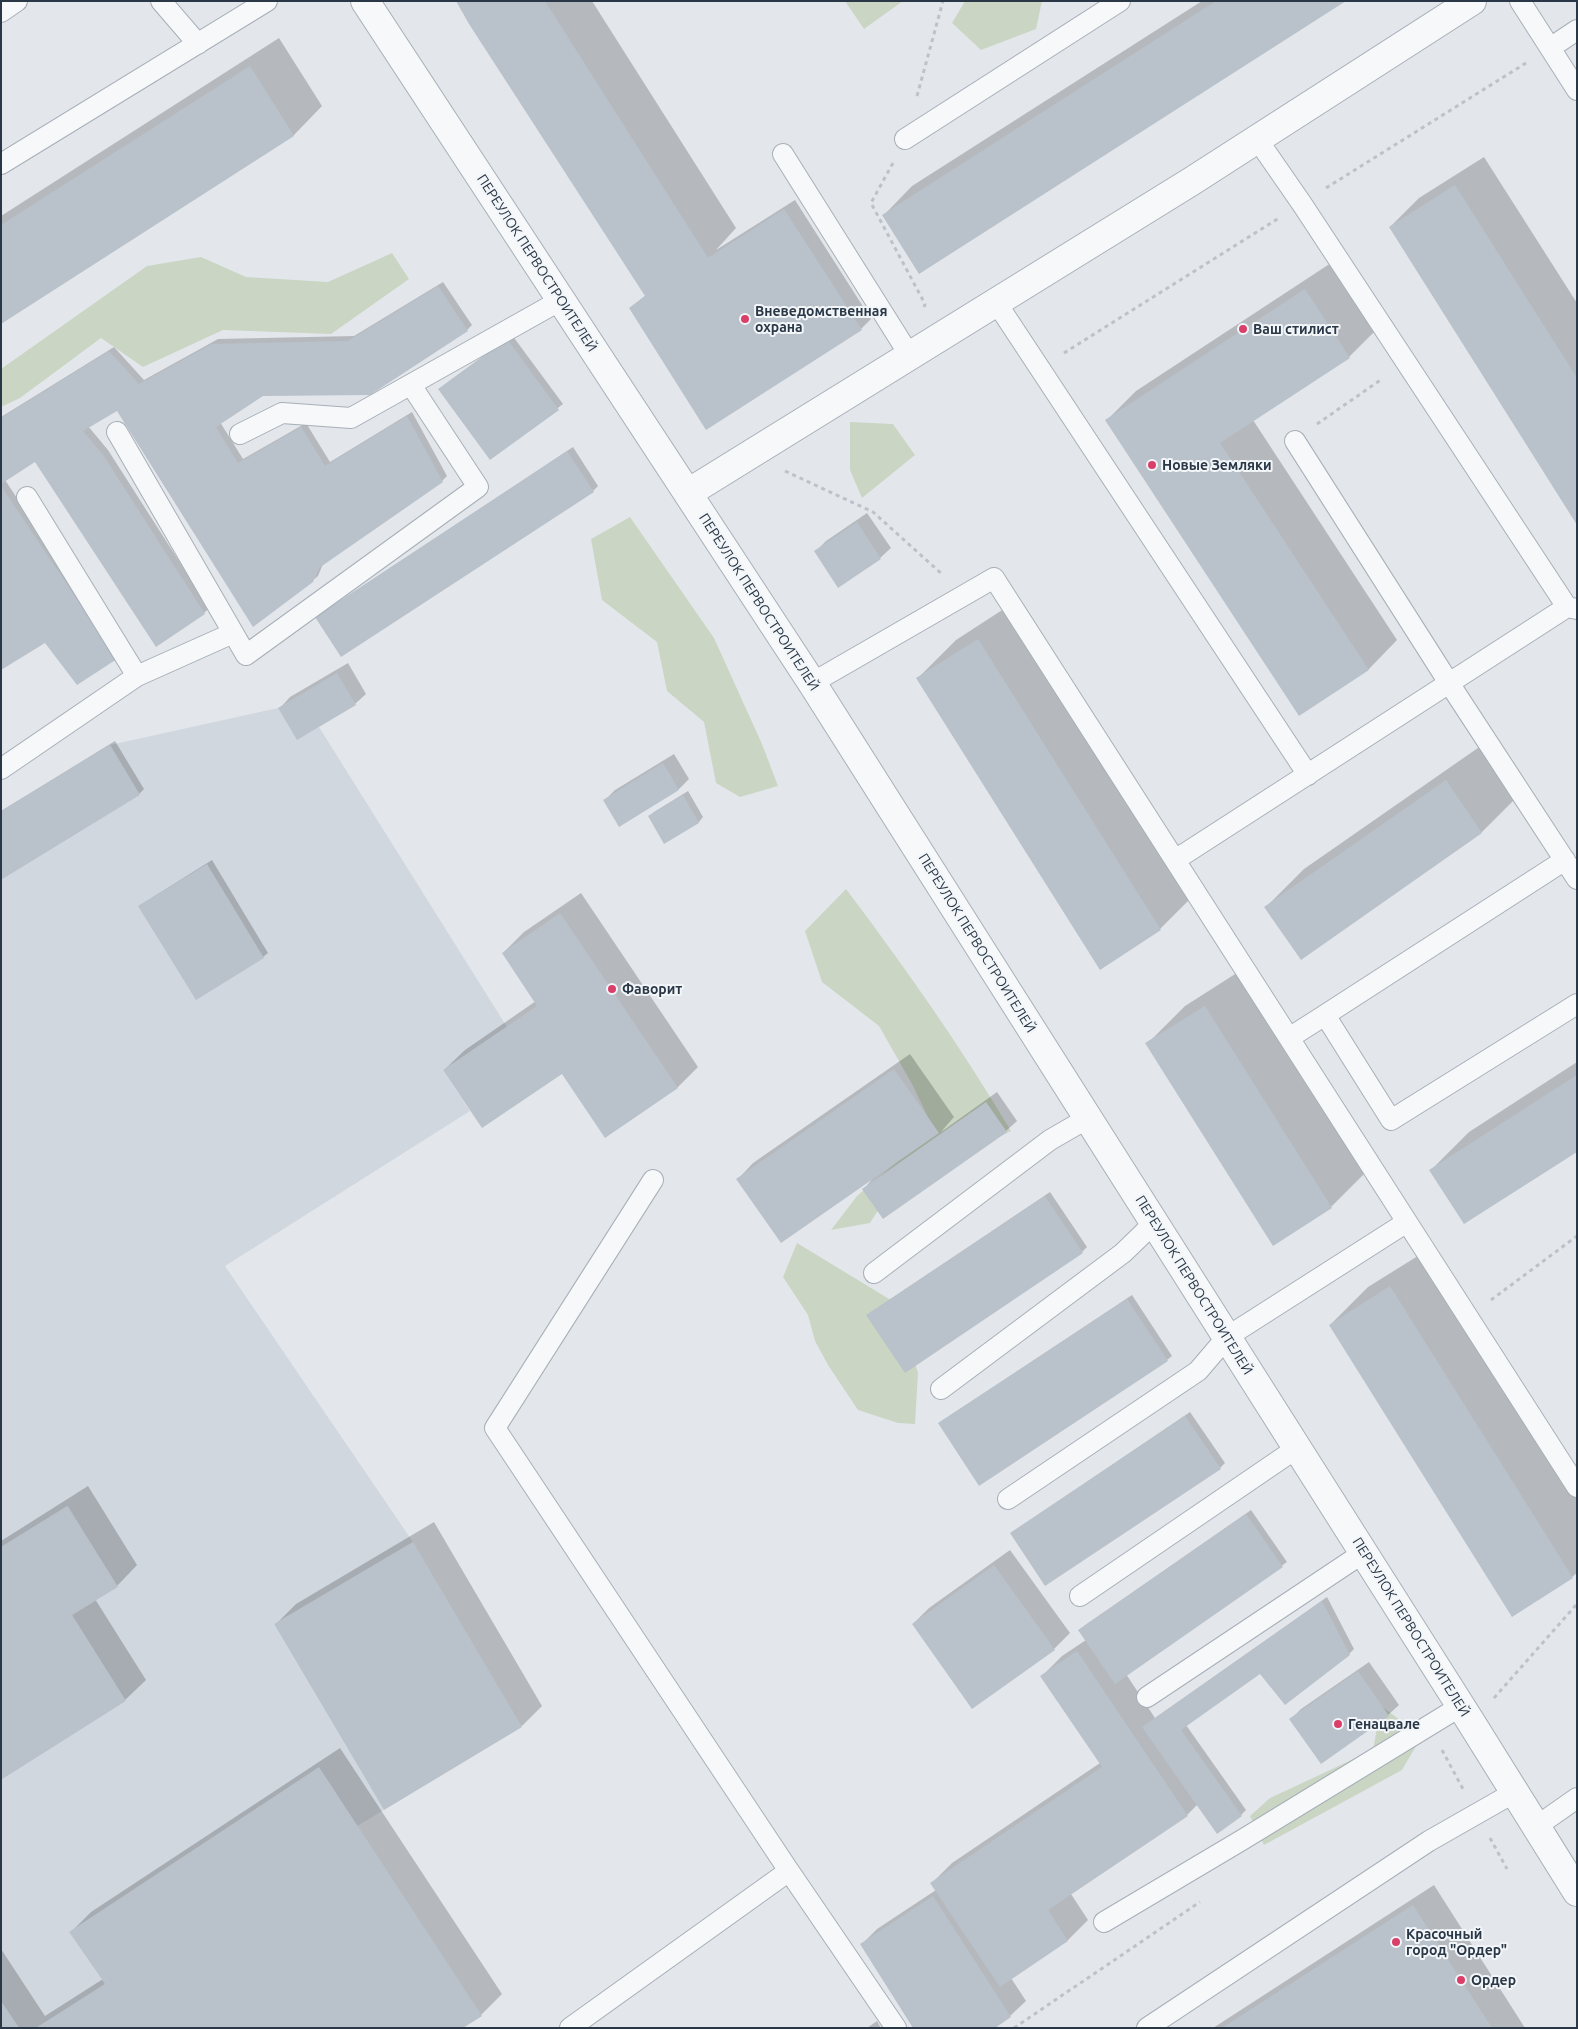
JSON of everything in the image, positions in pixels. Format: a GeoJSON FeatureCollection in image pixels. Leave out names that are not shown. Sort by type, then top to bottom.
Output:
{"type":"FeatureCollection","features":[{"type":"Feature","properties":{"kind":"street","name":"ПЕРЕУЛОК ПЕРВОСТРОИТЕЛЕЙ"},"geometry":{"type":"LineString","coordinates":[[365,1],[812,683],[1577,1892]]}},
{"type":"Feature","properties":{"kind":"street"},"geometry":{"type":"LineString","coordinates":[[688,494],[1257,139],[1472,1]]}},
{"type":"Feature","properties":{"kind":"lane"},"geometry":{"type":"LineString","coordinates":[[1,12],[18,1]]}},
{"type":"Feature","properties":{"kind":"lane"},"geometry":{"type":"LineString","coordinates":[[161,1],[198,44]]}},
{"type":"Feature","properties":{"kind":"lane"},"geometry":{"type":"LineString","coordinates":[[1,164],[267,1]]}},
{"type":"Feature","properties":{"kind":"lane"},"geometry":{"type":"LineString","coordinates":[[905,139],[1120,1]]}},
{"type":"Feature","properties":{"kind":"lane"},"geometry":{"type":"LineString","coordinates":[[1520,1],[1577,90]]}},
{"type":"Feature","properties":{"kind":"lane"},"geometry":{"type":"LineString","coordinates":[[1550,48],[1577,30]]}},
{"type":"Feature","properties":{"kind":"lane"},"geometry":{"type":"LineString","coordinates":[[1176,860],[1449,684],[1572,608],[1257,139]]}},
{"type":"Feature","properties":{"kind":"lane"},"geometry":{"type":"LineString","coordinates":[[783,154],[910,356]]}},
{"type":"Feature","properties":{"kind":"lane"},"geometry":{"type":"LineString","coordinates":[[240,434],[282,413],[351,418],[561,300]]}},
{"type":"Feature","properties":{"kind":"lane"},"geometry":{"type":"LineString","coordinates":[[996,302],[1308,774]]}},
{"type":"Feature","properties":{"kind":"lane"},"geometry":{"type":"LineString","coordinates":[[117,432],[246,655],[478,487],[411,384]]}},
{"type":"Feature","properties":{"kind":"lane"},"geometry":{"type":"LineString","coordinates":[[1295,441],[1449,684],[1577,879]]}},
{"type":"Feature","properties":{"kind":"lane"},"geometry":{"type":"LineString","coordinates":[[27,497],[137,676]]}},
{"type":"Feature","properties":{"kind":"lane"},"geometry":{"type":"LineString","coordinates":[[812,683],[966,596],[994,578],[1468,1317],[1574,1475]]}},
{"type":"Feature","properties":{"kind":"lane"},"geometry":{"type":"LineString","coordinates":[[1,769],[137,676],[233,633]]}},
{"type":"Feature","properties":{"kind":"lane"},"geometry":{"type":"LineString","coordinates":[[1289,1038],[1565,860]]}},
{"type":"Feature","properties":{"kind":"lane"},"geometry":{"type":"LineString","coordinates":[[1325,1015],[1391,1120],[1577,1004]]}},
{"type":"Feature","properties":{"kind":"lane"},"geometry":{"type":"LineString","coordinates":[[874,1273],[1050,1140],[1088,1118]]}},
{"type":"Feature","properties":{"kind":"lane"},"geometry":{"type":"LineString","coordinates":[[652,1180],[495,1428],[789,1871],[896,2028]]}},
{"type":"Feature","properties":{"kind":"lane"},"geometry":{"type":"LineString","coordinates":[[1008,1499],[1198,1371],[1227,1337],[1407,1222]]}},
{"type":"Feature","properties":{"kind":"lane"},"geometry":{"type":"LineString","coordinates":[[941,1389],[1123,1253],[1154,1223]]}},
{"type":"Feature","properties":{"kind":"lane"},"geometry":{"type":"LineString","coordinates":[[1080,1596],[1297,1448]]}},
{"type":"Feature","properties":{"kind":"lane"},"geometry":{"type":"LineString","coordinates":[[1147,1697],[1363,1553]]}},
{"type":"Feature","properties":{"kind":"lane"},"geometry":{"type":"LineString","coordinates":[[1104,1922],[1460,1706]]}},
{"type":"Feature","properties":{"kind":"lane"},"geometry":{"type":"LineString","coordinates":[[1147,2028],[1429,1841],[1515,1792]]}},
{"type":"Feature","properties":{"kind":"lane"},"geometry":{"type":"LineString","coordinates":[[1537,1826],[1577,1798]]}},
{"type":"Feature","properties":{"kind":"lane"},"geometry":{"type":"LineString","coordinates":[[570,2028],[789,1871]]}},
{"type":"Feature","properties":{"kind":"path"},"geometry":{"type":"LineString","coordinates":[[910,356],[925,304],[871,203],[905,139],[943,1]]}},
{"type":"Feature","properties":{"kind":"path"},"geometry":{"type":"LineString","coordinates":[[1332,413],[1370,388]]}},
{"type":"Feature","properties":{"kind":"path"},"geometry":{"type":"LineString","coordinates":[[750,455],[873,512],[966,596]]}},
{"type":"Feature","properties":{"kind":"path"},"geometry":{"type":"LineString","coordinates":[[1468,1317],[1577,1236]]}},
{"type":"Feature","properties":{"kind":"path"},"geometry":{"type":"LineString","coordinates":[[1491,1701],[1577,1604]]}},
{"type":"Feature","properties":{"kind":"shaded area"},"geometry":{"type":"Polygon","coordinates":[[[278,708],[297,739],[319,727],[507,1027],[443,1070],[470,1111],[225,1266],[413,1542],[274,1624],[384,1810],[357,1826],[69,1932],[105,1984],[36,2028],[19,2028],[1,2001],[1,1780],[126,1701],[72,1615],[118,1587],[68,1506],[1,1547],[1,880],[140,795],[110,745],[278,708]]]}},
{"type":"Feature","properties":{"kind":"green space"},"geometry":{"type":"Polygon","coordinates":[[[845,1],[903,1],[864,29],[845,1]]]}},
{"type":"Feature","properties":{"kind":"green space"},"geometry":{"type":"Polygon","coordinates":[[[965,1],[1042,1],[1036,29],[981,50],[952,23],[965,1]]]}},
{"type":"Feature","properties":{"kind":"green space"},"geometry":{"type":"Polygon","coordinates":[[[392,253],[409,279],[331,334],[223,330],[143,367],[101,338],[20,398],[1,407],[1,369],[147,266],[201,257],[246,277],[328,282],[392,253]]]}},
{"type":"Feature","properties":{"kind":"green space"},"geometry":{"type":"Polygon","coordinates":[[[850,422],[893,424],[915,455],[862,498],[850,470],[850,422]]]}},
{"type":"Feature","properties":{"kind":"green space"},"geometry":{"type":"Polygon","coordinates":[[[630,517],[714,638],[762,744],[778,786],[740,797],[716,783],[704,722],[667,691],[657,642],[602,600],[591,539],[630,517]]]}},
{"type":"Feature","properties":{"kind":"green space"},"geometry":{"type":"Polygon","coordinates":[[[846,889],[932,1008],[1011,1131],[891,1190],[870,1223],[831,1230],[857,1196],[934,1130],[912,1084],[879,1026],[822,982],[805,931],[846,889]]]}},
{"type":"Feature","properties":{"kind":"green space"},"geometry":{"type":"Polygon","coordinates":[[[797,1243],[899,1305],[918,1373],[915,1424],[898,1423],[858,1410],[828,1365],[815,1341],[808,1315],[783,1277],[797,1243]]]}},
{"type":"Feature","properties":{"kind":"green space"},"geometry":{"type":"Polygon","coordinates":[[[1381,1706],[1422,1736],[1402,1770],[1264,1845],[1250,1816],[1270,1798],[1373,1750],[1381,1706]]]}},
{"type":"Feature","properties":{"kind":"building"},"geometry":{"type":"Polygon","coordinates":[[[456,1],[545,1],[708,258],[784,209],[862,330],[706,430],[629,308],[645,296],[456,1]]]}},
{"type":"Feature","properties":{"kind":"building"},"geometry":{"type":"Polygon","coordinates":[[[1216,1],[1346,1],[919,274],[882,215],[1216,1]]]}},
{"type":"Feature","properties":{"kind":"building"},"geometry":{"type":"Polygon","coordinates":[[[250,66],[294,136],[1,324],[1,225],[250,66]]]}},
{"type":"Feature","properties":{"kind":"building"},"geometry":{"type":"Polygon","coordinates":[[[1455,185],[1577,378],[1577,525],[1389,227],[1455,185]]]}},
{"type":"Feature","properties":{"kind":"building"},"geometry":{"type":"Polygon","coordinates":[[[438,286],[468,331],[370,395],[263,396],[216,427],[238,463],[301,427],[325,466],[407,416],[443,482],[319,568],[313,582],[253,627],[117,411],[83,431],[103,455],[205,614],[156,647],[35,462],[1,484],[1,418],[109,351],[139,384],[212,344],[348,341],[438,286]]]}},
{"type":"Feature","properties":{"kind":"building"},"geometry":{"type":"Polygon","coordinates":[[[1305,289],[1350,358],[1220,443],[1369,670],[1299,716],[1105,420],[1305,289]]]}},
{"type":"Feature","properties":{"kind":"building"},"geometry":{"type":"Polygon","coordinates":[[[507,339],[559,410],[490,460],[438,389],[507,339]]]}},
{"type":"Feature","properties":{"kind":"building"},"geometry":{"type":"Polygon","coordinates":[[[567,451],[594,492],[341,657],[315,617],[567,451]]]}},
{"type":"Feature","properties":{"kind":"building"},"geometry":{"type":"Polygon","coordinates":[[[1,486],[117,659],[77,685],[45,643],[1,670],[1,486]]]}},
{"type":"Feature","properties":{"kind":"building"},"geometry":{"type":"Polygon","coordinates":[[[857,522],[881,559],[838,588],[814,551],[857,522]]]}},
{"type":"Feature","properties":{"kind":"building"},"geometry":{"type":"Polygon","coordinates":[[[978,639],[1161,930],[1100,970],[916,678],[978,639]]]}},
{"type":"Feature","properties":{"kind":"building"},"geometry":{"type":"Polygon","coordinates":[[[337,673],[356,705],[297,740],[278,708],[337,673]]]}},
{"type":"Feature","properties":{"kind":"building"},"geometry":{"type":"Polygon","coordinates":[[[110,745],[140,795],[1,880],[1,811],[110,745]]]}},
{"type":"Feature","properties":{"kind":"building"},"geometry":{"type":"Polygon","coordinates":[[[663,763],[679,790],[619,827],[603,800],[663,763]]]}},
{"type":"Feature","properties":{"kind":"building"},"geometry":{"type":"Polygon","coordinates":[[[1446,780],[1482,833],[1301,960],[1264,907],[1446,780]]]}},
{"type":"Feature","properties":{"kind":"building"},"geometry":{"type":"Polygon","coordinates":[[[683,795],[699,823],[664,844],[648,816],[683,795]]]}},
{"type":"Feature","properties":{"kind":"building"},"geometry":{"type":"Polygon","coordinates":[[[207,864],[264,958],[196,1000],[138,906],[207,864]]]}},
{"type":"Feature","properties":{"kind":"building"},"geometry":{"type":"Polygon","coordinates":[[[560,913],[678,1088],[605,1138],[562,1074],[482,1128],[443,1070],[537,1006],[502,953],[560,913]]]}},
{"type":"Feature","properties":{"kind":"building"},"geometry":{"type":"Polygon","coordinates":[[[1205,1006],[1332,1208],[1273,1246],[1145,1043],[1205,1006]]]}},
{"type":"Feature","properties":{"kind":"building"},"geometry":{"type":"Polygon","coordinates":[[[894,1069],[939,1133],[781,1243],[736,1179],[894,1069]]]}},
{"type":"Feature","properties":{"kind":"building"},"geometry":{"type":"Polygon","coordinates":[[[1577,1075],[1577,1152],[1464,1224],[1429,1170],[1577,1075]]]}},
{"type":"Feature","properties":{"kind":"building"},"geometry":{"type":"Polygon","coordinates":[[[986,1102],[1007,1132],[883,1219],[862,1189],[986,1102]]]}},
{"type":"Feature","properties":{"kind":"building"},"geometry":{"type":"Polygon","coordinates":[[[1045,1196],[1083,1253],[905,1373],[866,1315],[1045,1196]]]}},
{"type":"Feature","properties":{"kind":"building"},"geometry":{"type":"Polygon","coordinates":[[[1390,1286],[1573,1578],[1512,1617],[1329,1325],[1390,1286]]]}},
{"type":"Feature","properties":{"kind":"building"},"geometry":{"type":"Polygon","coordinates":[[[1127,1299],[1168,1361],[979,1486],[938,1423],[1127,1299]]]}},
{"type":"Feature","properties":{"kind":"building"},"geometry":{"type":"Polygon","coordinates":[[[1185,1416],[1221,1469],[1045,1586],[1010,1533],[1185,1416]]]}},
{"type":"Feature","properties":{"kind":"building"},"geometry":{"type":"Polygon","coordinates":[[[67,1506],[118,1587],[72,1615],[126,1701],[1,1780],[1,1547],[67,1506]]]}},
{"type":"Feature","properties":{"kind":"building"},"geometry":{"type":"Polygon","coordinates":[[[1246,1514],[1283,1567],[1115,1684],[1078,1630],[1246,1514]]]}},
{"type":"Feature","properties":{"kind":"building"},"geometry":{"type":"Polygon","coordinates":[[[413,1542],[522,1727],[384,1810],[274,1624],[413,1542]]]}},
{"type":"Feature","properties":{"kind":"building"},"geometry":{"type":"Polygon","coordinates":[[[994,1565],[1055,1650],[972,1709],[912,1624],[994,1565]]]}},
{"type":"Feature","properties":{"kind":"building"},"geometry":{"type":"Polygon","coordinates":[[[1322,1601],[1350,1655],[1285,1705],[1260,1674],[1181,1730],[1242,1816],[1217,1834],[1142,1727],[1322,1601]]]}},
{"type":"Feature","properties":{"kind":"building"},"geometry":{"type":"Polygon","coordinates":[[[1077,1651],[1188,1816],[1048,1910],[1068,1941],[1000,1987],[930,1883],[1102,1767],[1040,1676],[1077,1651]]]}},
{"type":"Feature","properties":{"kind":"building"},"geometry":{"type":"Polygon","coordinates":[[[1358,1671],[1389,1716],[1321,1764],[1289,1719],[1358,1671]]]}},
{"type":"Feature","properties":{"kind":"building"},"geometry":{"type":"Polygon","coordinates":[[[319,1767],[482,2016],[463,2028],[36,2028],[105,1984],[69,1932],[319,1767]]]}},
{"type":"Feature","properties":{"kind":"building"},"geometry":{"type":"Polygon","coordinates":[[[933,1896],[1011,2017],[995,2028],[913,2028],[860,1944],[933,1896]]]}},
{"type":"Feature","properties":{"kind":"building","name":"Красочный город \"Ордер\""},"geometry":{"type":"Polygon","coordinates":[[[1413,1905],[1492,2028],[1222,2028],[1413,1905]]]}},
{"type":"Feature","properties":{"kind":"building"},"geometry":{"type":"Polygon","coordinates":[[[1,2001],[19,2028],[1,2028],[1,2001]]]}},
{"type":"Feature","properties":{"kind":"place","name":"Вневедомственная охрана"},"geometry":{"type":"Point","coordinates":[745,319]}},
{"type":"Feature","properties":{"kind":"place","name":"Ваш стилист"},"geometry":{"type":"Point","coordinates":[1243,329]}},
{"type":"Feature","properties":{"kind":"place","name":"Новые Земляки"},"geometry":{"type":"Point","coordinates":[1152,465]}},
{"type":"Feature","properties":{"kind":"place","name":"Фаворит"},"geometry":{"type":"Point","coordinates":[612,989]}},
{"type":"Feature","properties":{"kind":"place","name":"Генацвале"},"geometry":{"type":"Point","coordinates":[1338,1724]}},
{"type":"Feature","properties":{"kind":"place","name":"Красочный город \"Ордер\""},"geometry":{"type":"Point","coordinates":[1396,1942]}},
{"type":"Feature","properties":{"kind":"place","name":"Ордер"},"geometry":{"type":"Point","coordinates":[1461,1980]}}]}
